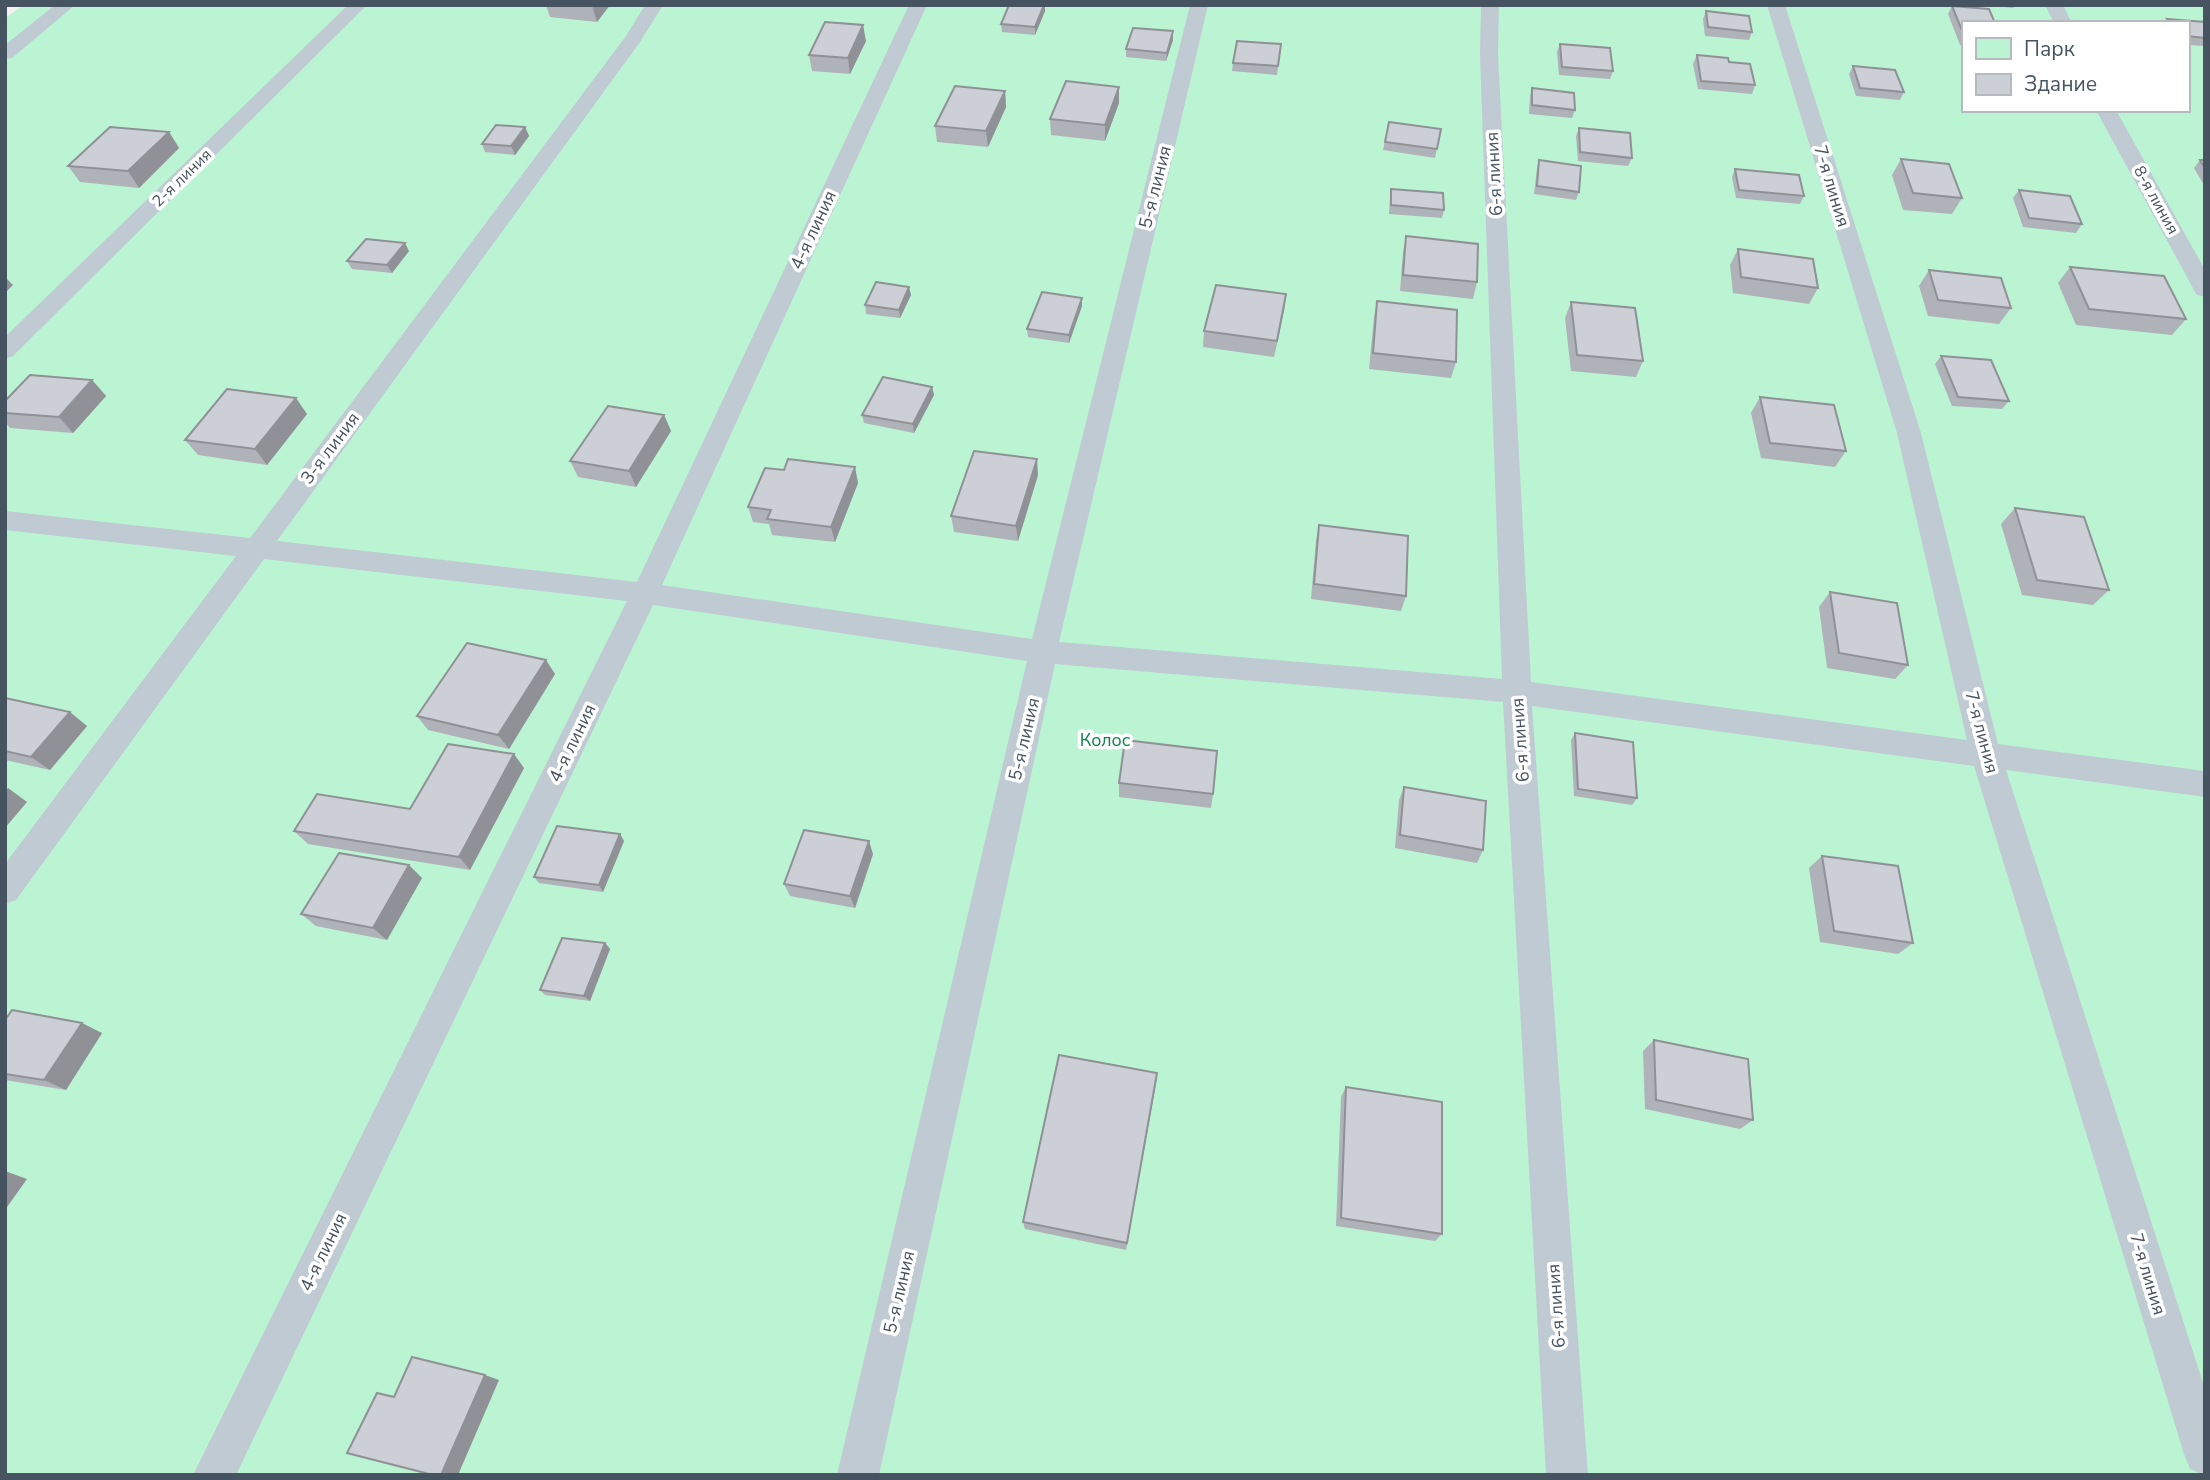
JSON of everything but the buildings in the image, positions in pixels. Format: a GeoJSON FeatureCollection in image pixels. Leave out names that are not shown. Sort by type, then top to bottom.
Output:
{"type":"FeatureCollection","features":[{"type":"Feature","properties":{"kind":"lane"},"geometry":{"type":"LineString","coordinates":[[5,54],[66,5]]}},
{"type":"Feature","properties":{"kind":"lane","name":"2-я линия"},"geometry":{"type":"LineString","coordinates":[[5,351],[358,5]]}},
{"type":"Feature","properties":{"kind":"lane","name":"3-я линия"},"geometry":{"type":"LineString","coordinates":[[5,890],[634,38],[654,5]]}},
{"type":"Feature","properties":{"kind":"lane","name":"4-я линия"},"geometry":{"type":"LineString","coordinates":[[214,1475],[645,593],[918,5]]}},
{"type":"Feature","properties":{"kind":"lane","name":"5-я линия"},"geometry":{"type":"LineString","coordinates":[[858,1475],[1043,652],[1199,5]]}},
{"type":"Feature","properties":{"kind":"lane","name":"6-я линия"},"geometry":{"type":"LineString","coordinates":[[1490,5],[1489,69],[1517,692],[1567,1475]]}},
{"type":"Feature","properties":{"kind":"lane","name":"7-я линия"},"geometry":{"type":"LineString","coordinates":[[1776,5],[1909,433],[1986,755],[2205,1454]]}},
{"type":"Feature","properties":{"kind":"lane"},"geometry":{"type":"LineString","coordinates":[[2054,5],[2062,21]]}},
{"type":"Feature","properties":{"kind":"lane","name":"8-я линия"},"geometry":{"type":"LineString","coordinates":[[2107,112],[2205,290]]}},
{"type":"Feature","properties":{"kind":"lane"},"geometry":{"type":"LineString","coordinates":[[5,520],[645,593],[1043,652],[1517,692],[2205,784]]}},
{"type":"Feature","properties":{"kind":"green space","name":"Колос"},"geometry":{"type":"Polygon","coordinates":[[[24,5],[2205,5],[2205,1475],[5,1475],[5,18],[24,5]]]}}]}
